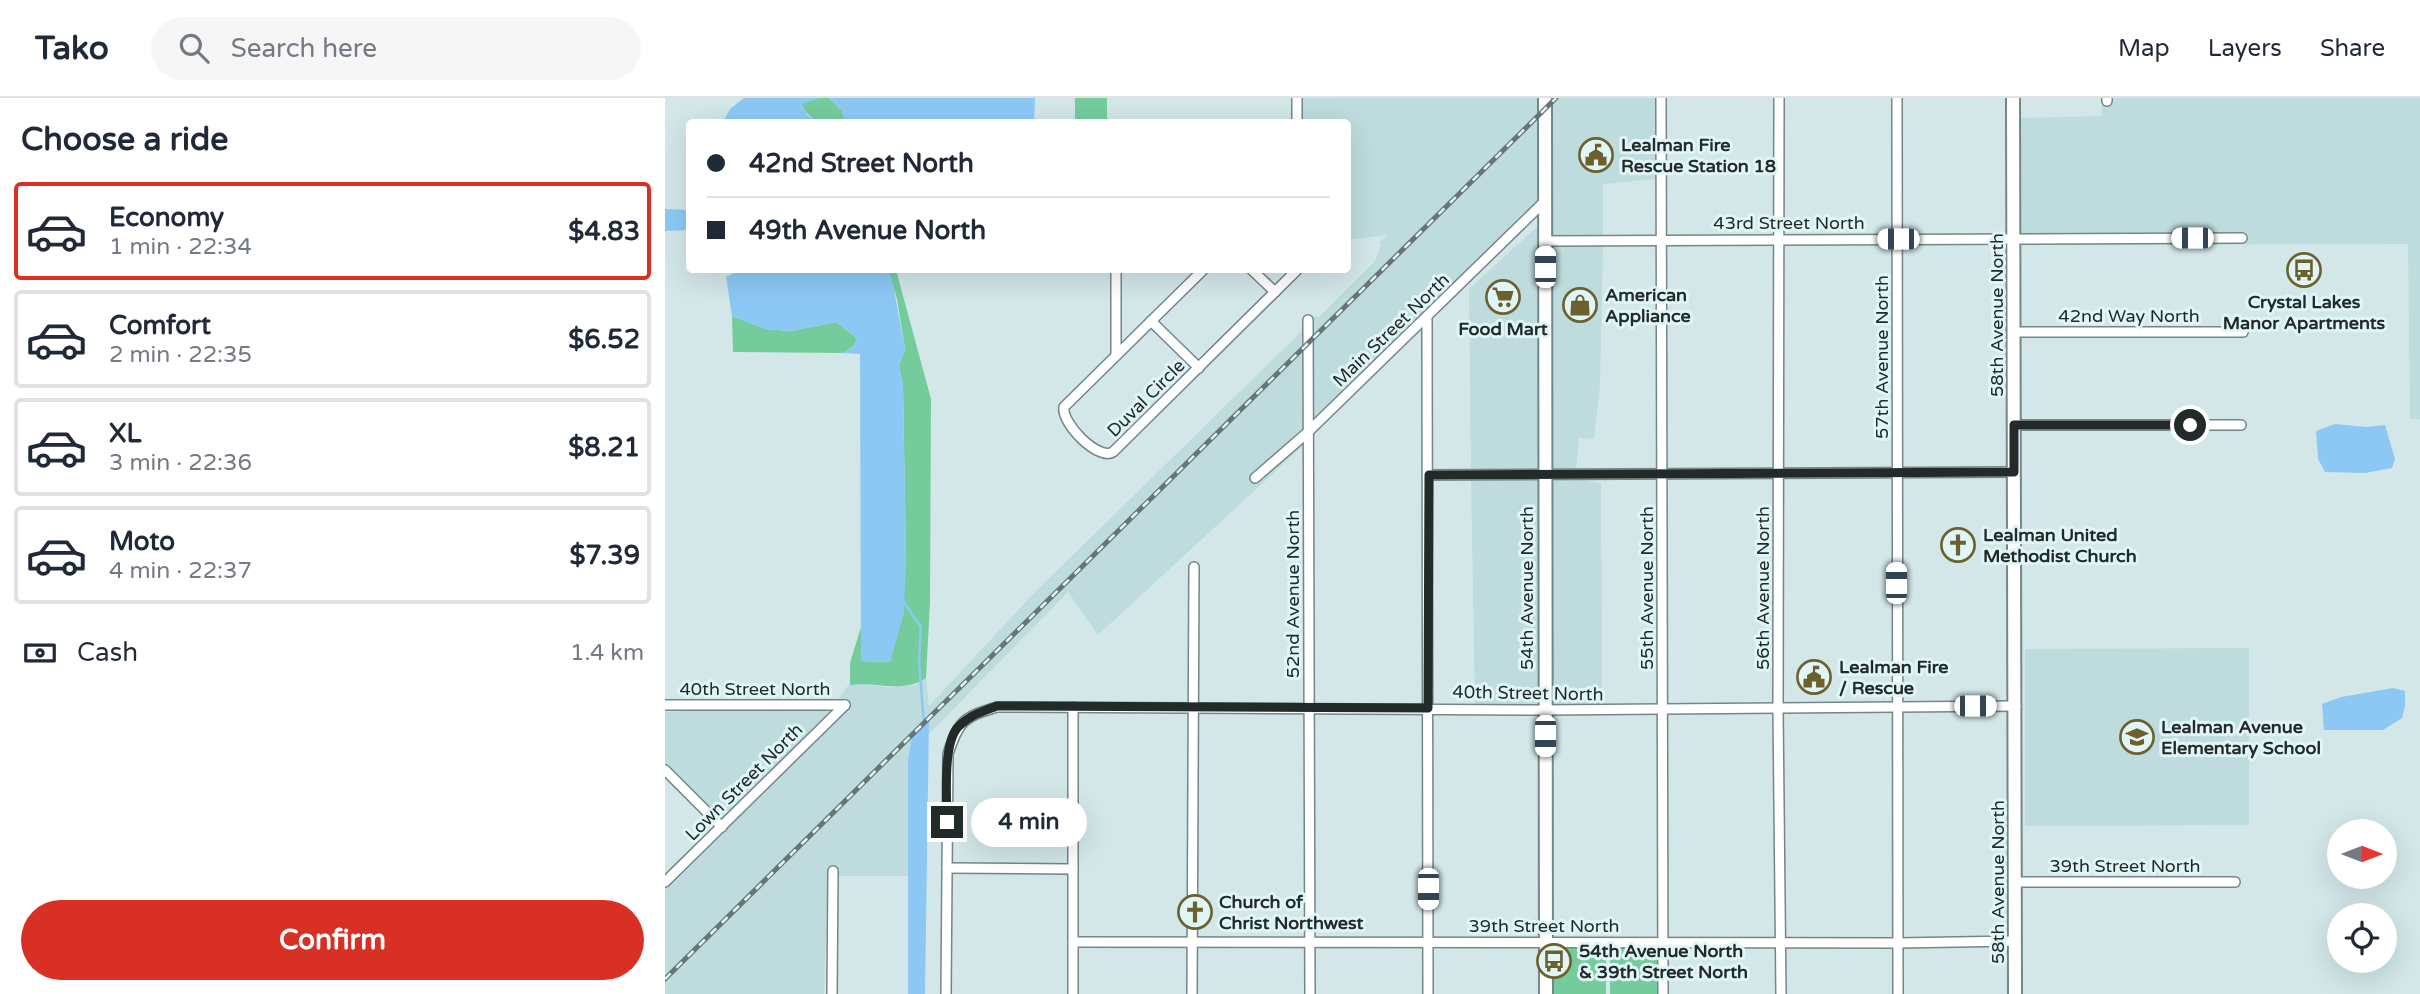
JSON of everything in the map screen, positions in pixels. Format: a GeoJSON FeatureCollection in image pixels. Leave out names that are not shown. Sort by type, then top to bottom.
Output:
{"type":"FeatureCollection","features":[{"type":"Feature","properties":{"kind":"street"},"geometry":{"type":"LineString","coordinates":[[1297,98],[1297,119]]}},
{"type":"Feature","properties":{"kind":"street","name":"54th Avenue North"},"geometry":{"type":"LineString","coordinates":[[1545,98],[1546,994]]}},
{"type":"Feature","properties":{"kind":"street","name":"55th Avenue North"},"geometry":{"type":"LineString","coordinates":[[1661,98],[1663,994]]}},
{"type":"Feature","properties":{"kind":"street","name":"56th Avenue North"},"geometry":{"type":"LineString","coordinates":[[1779,98],[1778,709],[1781,994]]}},
{"type":"Feature","properties":{"kind":"street","name":"57th Avenue North"},"geometry":{"type":"LineString","coordinates":[[1897,98],[1898,994]]}},
{"type":"Feature","properties":{"kind":"street","name":"58th Avenue North"},"geometry":{"type":"LineString","coordinates":[[2013,98],[2015,994]]}},
{"type":"Feature","properties":{"kind":"street","name":"Main Street North"},"geometry":{"type":"LineString","coordinates":[[1255,478],[1308,432],[1427,319],[1545,201]]}},
{"type":"Feature","properties":{"kind":"street","name":"43rd Street North"},"geometry":{"type":"LineString","coordinates":[[1545,242],[2242,237]]}},
{"type":"Feature","properties":{"kind":"street"},"geometry":{"type":"LineString","coordinates":[[1116,273],[1117,355]]}},
{"type":"Feature","properties":{"kind":"street","name":"Duval Circle"},"geometry":{"type":"LineString","coordinates":[[1200,273],[1064,407],[1063,413],[1068,424],[1097,452],[1106,455],[1113,453],[1294,273]]}},
{"type":"Feature","properties":{"kind":"street"},"geometry":{"type":"LineString","coordinates":[[1255,273],[1275,292]]}},
{"type":"Feature","properties":{"kind":"street"},"geometry":{"type":"LineString","coordinates":[[1427,319],[1428,994]]}},
{"type":"Feature","properties":{"kind":"street","name":"52nd Avenue North"},"geometry":{"type":"LineString","coordinates":[[1308,320],[1310,994]]}},
{"type":"Feature","properties":{"kind":"street"},"geometry":{"type":"LineString","coordinates":[[1151,321],[1199,368]]}},
{"type":"Feature","properties":{"kind":"street","name":"42nd Way North"},"geometry":{"type":"LineString","coordinates":[[2014,332],[2243,332]]}},
{"type":"Feature","properties":{"kind":"street"},"geometry":{"type":"LineString","coordinates":[[2014,425],[2241,425]]}},
{"type":"Feature","properties":{"kind":"street"},"geometry":{"type":"LineString","coordinates":[[1429,475],[2014,472]]}},
{"type":"Feature","properties":{"kind":"street"},"geometry":{"type":"LineString","coordinates":[[1192,994],[1193,567]]}},
{"type":"Feature","properties":{"kind":"street","name":"40th Street North"},"geometry":{"type":"LineString","coordinates":[[665,705],[845,705]]}},
{"type":"Feature","properties":{"kind":"street","name":"Lown Street North"},"geometry":{"type":"LineString","coordinates":[[665,882],[845,705]]}},
{"type":"Feature","properties":{"kind":"street","name":"40th Street North"},"geometry":{"type":"LineString","coordinates":[[947,868],[948,754],[956,728],[973,714],[997,706],[1544,710],[2016,706]]}},
{"type":"Feature","properties":{"kind":"street"},"geometry":{"type":"LineString","coordinates":[[1073,707],[1073,994]]}},
{"type":"Feature","properties":{"kind":"street"},"geometry":{"type":"LineString","coordinates":[[665,770],[722,827]]}},
{"type":"Feature","properties":{"kind":"street"},"geometry":{"type":"LineString","coordinates":[[946,994],[947,868],[1073,869]]}},
{"type":"Feature","properties":{"kind":"street"},"geometry":{"type":"LineString","coordinates":[[832,994],[833,871]]}},
{"type":"Feature","properties":{"kind":"street","name":"39th Street North"},"geometry":{"type":"LineString","coordinates":[[2015,882],[2235,882]]}},
{"type":"Feature","properties":{"kind":"street","name":"39th Street North"},"geometry":{"type":"LineString","coordinates":[[1073,943],[2015,941]]}},
{"type":"Feature","properties":{"kind":"shaded area"},"geometry":{"type":"Polygon","coordinates":[[[1302,98],[1541,98],[1541,200],[1313,422],[1312,316],[1319,317],[1375,261],[1381,245],[1379,243],[1387,235],[1351,240],[1351,119],[1302,119],[1302,98]]]}},
{"type":"Feature","properties":{"kind":"shaded area"},"geometry":{"type":"Polygon","coordinates":[[[1558,98],[1655,98],[1657,179],[1603,184],[1603,237],[1550,237],[1550,106],[1558,98]]]}},
{"type":"Feature","properties":{"kind":"shaded area"},"geometry":{"type":"Polygon","coordinates":[[[2102,98],[2103,105],[2111,105],[2111,98],[2420,98],[2420,419],[2410,419],[2408,244],[2019,245],[2019,242],[2247,241],[2246,234],[2019,234],[2018,118],[2102,116],[2102,98]]]}},
{"type":"Feature","properties":{"kind":"shaded area"},"geometry":{"type":"Polygon","coordinates":[[[1541,223],[1540,471],[1471,471],[1469,289],[1541,223]]]}},
{"type":"Feature","properties":{"kind":"shaded area"},"geometry":{"type":"Polygon","coordinates":[[[1550,245],[1603,245],[1600,385],[1594,439],[1579,438],[1576,470],[1549,471],[1550,245]]]}},
{"type":"Feature","properties":{"kind":"shaded area"},"geometry":{"type":"Polygon","coordinates":[[[1304,329],[1304,430],[1249,478],[1255,483],[1304,441],[1304,445],[1098,635],[1068,592],[928,735],[928,722],[913,731],[908,758],[908,876],[837,876],[837,867],[828,867],[824,994],[665,994],[665,888],[849,708],[849,701],[844,699],[836,702],[850,683],[886,687],[916,685],[926,678],[929,706],[1035,592],[1304,329]]]}},
{"type":"Feature","properties":{"kind":"shaded area"},"geometry":{"type":"Polygon","coordinates":[[[1471,479],[1540,479],[1540,706],[1475,705],[1471,479]]]}},
{"type":"Feature","properties":{"kind":"shaded area"},"geometry":{"type":"Polygon","coordinates":[[[1549,479],[1601,483],[1602,706],[1549,706],[1549,479]]]}},
{"type":"Feature","properties":{"kind":"shaded area","name":"Lealman Avenue Elementary School"},"geometry":{"type":"Polygon","coordinates":[[[2249,648],[2249,825],[2025,826],[2025,649],[2249,648]]]}},
{"type":"Feature","properties":{"kind":"shaded area"},"geometry":{"type":"Polygon","coordinates":[[[835,709],[722,821],[665,764],[665,712],[835,709]]]}},
{"type":"Feature","properties":{"kind":"green space"},"geometry":{"type":"Polygon","coordinates":[[[818,98],[829,98],[842,111],[845,119],[815,119],[801,104],[818,98]]]}},
{"type":"Feature","properties":{"kind":"green space"},"geometry":{"type":"Polygon","coordinates":[[[1075,98],[1107,98],[1107,119],[1075,119],[1075,98]]]}},
{"type":"Feature","properties":{"kind":"green space"},"geometry":{"type":"Polygon","coordinates":[[[889,273],[897,273],[931,399],[930,602],[926,678],[917,683],[898,686],[850,685],[850,663],[861,627],[861,661],[890,662],[904,585],[906,560],[903,385],[899,365],[905,349],[897,299],[889,273]]]}},
{"type":"Feature","properties":{"kind":"green space"},"geometry":{"type":"Polygon","coordinates":[[[732,316],[766,329],[791,331],[836,322],[857,338],[854,346],[843,353],[733,352],[732,316]]]}},
{"type":"Feature","properties":{"kind":"green space"},"geometry":{"type":"Polygon","coordinates":[[[1606,946],[1606,994],[1551,994],[1550,947],[1606,946]]]}},
{"type":"Feature","properties":{"kind":"green space"},"geometry":{"type":"Polygon","coordinates":[[[1610,946],[1660,946],[1659,994],[1610,994],[1610,946]]]}},
{"type":"Feature","properties":{"kind":"water"},"geometry":{"type":"Polygon","coordinates":[[[744,98],[818,98],[802,104],[807,115],[813,119],[725,119],[730,109],[744,98]]]}},
{"type":"Feature","properties":{"kind":"water"},"geometry":{"type":"Polygon","coordinates":[[[829,98],[1035,98],[1034,119],[845,119],[842,111],[829,98]]]}},
{"type":"Feature","properties":{"kind":"water"},"geometry":{"type":"Polygon","coordinates":[[[665,209],[686,210],[686,230],[665,231],[665,209]]]}},
{"type":"Feature","properties":{"kind":"water"},"geometry":{"type":"Polygon","coordinates":[[[734,273],[889,273],[892,279],[905,349],[899,365],[903,385],[906,560],[904,613],[890,662],[861,661],[860,354],[843,353],[854,346],[857,338],[836,322],[791,331],[766,329],[732,316],[726,277],[734,273]]]}},
{"type":"Feature","properties":{"kind":"water"},"geometry":{"type":"Polygon","coordinates":[[[2335,424],[2366,427],[2385,425],[2395,459],[2392,468],[2365,473],[2325,472],[2318,459],[2316,431],[2335,424]]]}},
{"type":"Feature","properties":{"kind":"water"},"geometry":{"type":"Polygon","coordinates":[[[2393,688],[2405,691],[2405,706],[2402,718],[2383,730],[2324,730],[2322,704],[2341,697],[2393,688]]]}},
{"type":"Feature","properties":{"kind":"water"},"geometry":{"type":"Polygon","coordinates":[[[929,721],[925,994],[908,994],[908,758],[913,731],[929,721]]]}},
{"type":"Feature","properties":{"kind":"waterway"},"geometry":{"type":"LineString","coordinates":[[903,601],[921,627],[919,661],[924,725]]}},
{"type":"Feature","properties":{"kind":"railway"},"geometry":{"type":"LineString","coordinates":[[665,979],[1556,98]]}},
{"type":"Feature","properties":{"kind":"place","name":"Lealman Fire Rescue Station 18"},"geometry":{"type":"Point","coordinates":[1596,155]}},
{"type":"Feature","properties":{"kind":"place","name":"Crystal Lakes Manor Apartments"},"geometry":{"type":"Point","coordinates":[2304,270]}},
{"type":"Feature","properties":{"kind":"place","name":"Food Mart"},"geometry":{"type":"Point","coordinates":[1503,297]}},
{"type":"Feature","properties":{"kind":"place","name":"American Appliance"},"geometry":{"type":"Point","coordinates":[1580,305]}},
{"type":"Feature","properties":{"kind":"place","name":"Lealman United Methodist Church"},"geometry":{"type":"Point","coordinates":[1958,545]}},
{"type":"Feature","properties":{"kind":"place","name":"Lealman Fire / Rescue"},"geometry":{"type":"Point","coordinates":[1814,677]}},
{"type":"Feature","properties":{"kind":"place","name":"Lealman Avenue Elementary School"},"geometry":{"type":"Point","coordinates":[2137,737]}},
{"type":"Feature","properties":{"kind":"place","name":"Church of Christ Northwest"},"geometry":{"type":"Point","coordinates":[1195,912]}},
{"type":"Feature","properties":{"kind":"place","name":"54th Avenue North & 39th Street North"},"geometry":{"type":"Point","coordinates":[1554,961]}},
{"type":"Feature","properties":{"kind":"route"},"geometry":{"type":"LineString","coordinates":[[947,822],[948,754],[956,728],[973,714],[997,706],[1428,708],[1429,475],[2014,472],[2014,425],[2190,425]]}}]}
